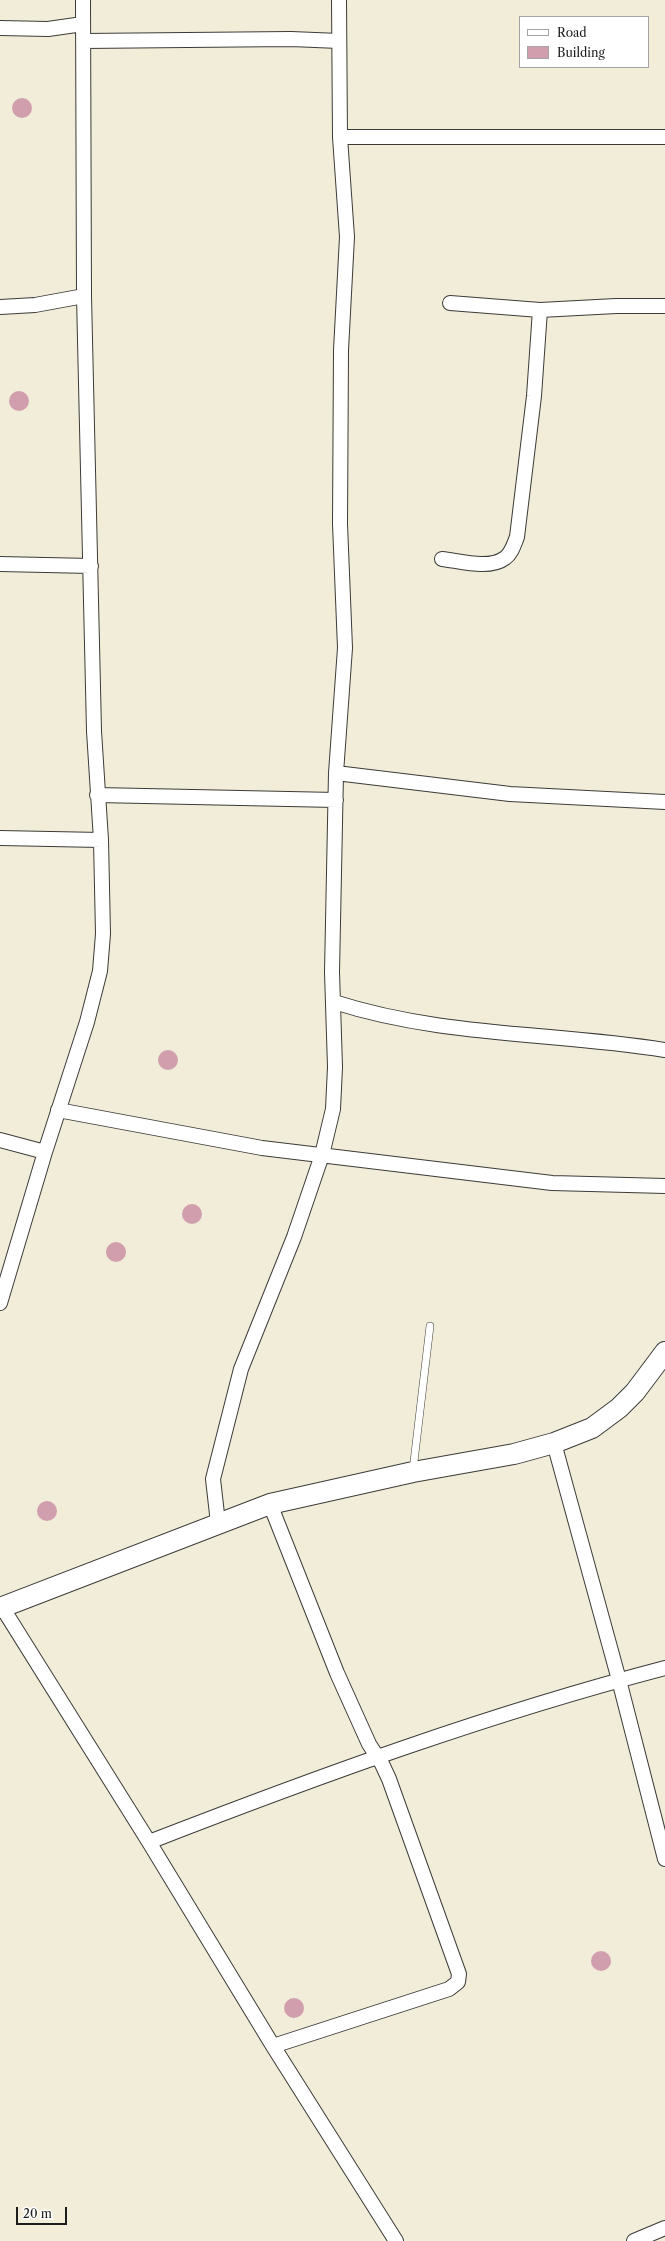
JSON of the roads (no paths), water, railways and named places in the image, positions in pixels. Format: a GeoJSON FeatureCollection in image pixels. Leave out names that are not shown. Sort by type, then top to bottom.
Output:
{"type":"FeatureCollection","features":[{"type":"Feature","properties":{"kind":"street"},"geometry":{"type":"LineString","coordinates":[[0,1303],[58,1110],[87,1022],[100,971],[103,934],[101,840],[96,795],[84,296],[83,0]]}},
{"type":"Feature","properties":{"kind":"street"},"geometry":{"type":"LineString","coordinates":[[218,1523],[213,1479],[241,1369],[294,1237],[322,1155],[332,1109],[335,1067],[334,1002],[336,773],[345,648],[340,516],[341,350],[347,237],[340,136],[339,0]]}},
{"type":"Feature","properties":{"kind":"street"},"geometry":{"type":"LineString","coordinates":[[0,28],[48,29],[83,24]]}},
{"type":"Feature","properties":{"kind":"street"},"geometry":{"type":"LineString","coordinates":[[83,41],[291,39],[339,41]]}},
{"type":"Feature","properties":{"kind":"street"},"geometry":{"type":"LineString","coordinates":[[340,136],[665,137]]}},
{"type":"Feature","properties":{"kind":"street"},"geometry":{"type":"LineString","coordinates":[[0,307],[35,305],[84,296]]}},
{"type":"Feature","properties":{"kind":"street"},"geometry":{"type":"LineString","coordinates":[[450,303],[540,310],[616,306],[665,306]]}},
{"type":"Feature","properties":{"kind":"street"},"geometry":{"type":"LineString","coordinates":[[442,559],[479,564],[493,563],[504,559],[510,553],[518,537],[534,396],[540,310]]}},
{"type":"Feature","properties":{"kind":"street"},"geometry":{"type":"LineString","coordinates":[[0,564],[91,566]]}},
{"type":"Feature","properties":{"kind":"street"},"geometry":{"type":"LineString","coordinates":[[336,773],[510,794],[665,802]]}},
{"type":"Feature","properties":{"kind":"street"},"geometry":{"type":"LineString","coordinates":[[96,795],[336,800]]}},
{"type":"Feature","properties":{"kind":"street"},"geometry":{"type":"LineString","coordinates":[[0,838],[101,840]]}},
{"type":"Feature","properties":{"kind":"street"},"geometry":{"type":"LineString","coordinates":[[334,1002],[363,1011],[416,1023],[665,1050]]}},
{"type":"Feature","properties":{"kind":"street"},"geometry":{"type":"LineString","coordinates":[[58,1110],[169,1129],[229,1143],[322,1155],[552,1183],[628,1183],[665,1186]]}},
{"type":"Feature","properties":{"kind":"street"},"geometry":{"type":"LineString","coordinates":[[0,1140],[45,1152]]}},
{"type":"Feature","properties":{"kind":"street"},"geometry":{"type":"LineString","coordinates":[[396,2241],[273,2046],[149,1842],[1,1608],[270,1504],[413,1472],[514,1454],[554,1443],[592,1428],[619,1408],[635,1392],[665,1352]]}},
{"type":"Feature","properties":{"kind":"street"},"geometry":{"type":"LineString","coordinates":[[554,1443],[619,1680],[665,1859]]}},
{"type":"Feature","properties":{"kind":"street"},"geometry":{"type":"LineString","coordinates":[[270,1504],[337,1673],[369,1744],[389,1779],[459,1974],[458,1982],[449,1989],[273,2046]]}},
{"type":"Feature","properties":{"kind":"street"},"geometry":{"type":"LineString","coordinates":[[149,1842],[377,1756],[463,1726],[665,1668]]}},
{"type":"Feature","properties":{"kind":"street"},"geometry":{"type":"LineString","coordinates":[[634,2241],[665,2228]]}},
{"type":"Feature","properties":{"kind":"lane"},"geometry":{"type":"LineString","coordinates":[[413,1472],[430,1326]]}}]}
